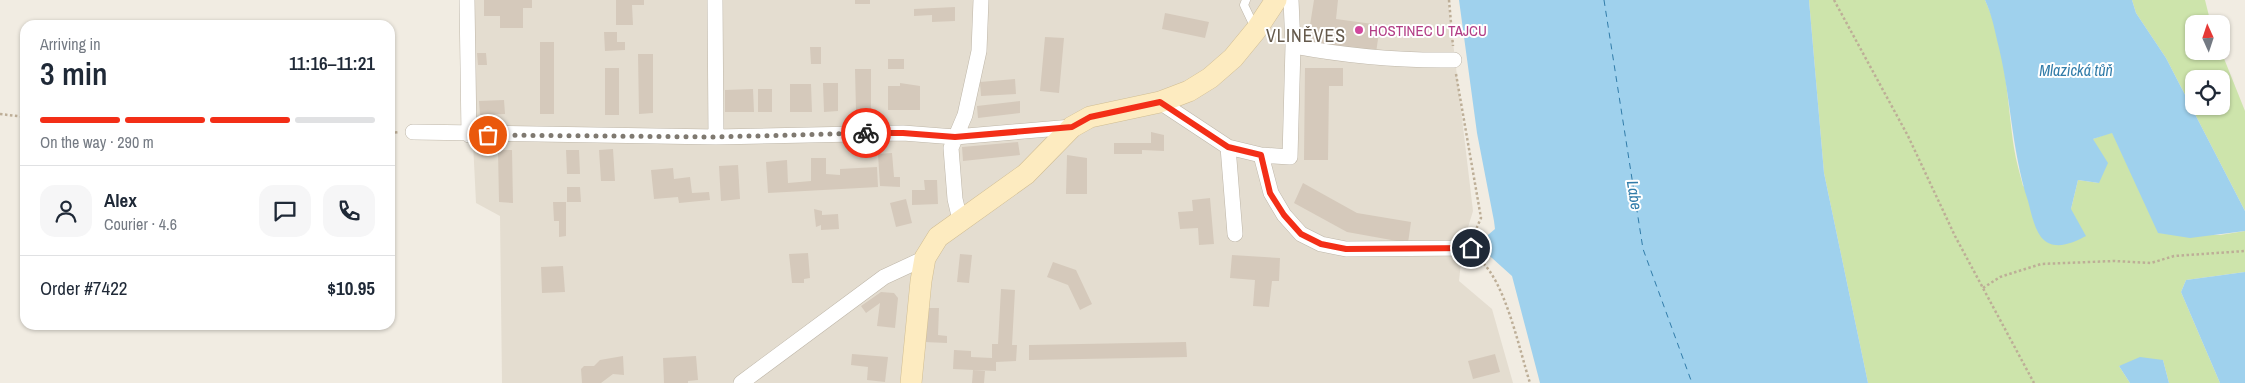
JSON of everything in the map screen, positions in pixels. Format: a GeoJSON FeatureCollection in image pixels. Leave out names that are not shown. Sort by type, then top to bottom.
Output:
{"type":"FeatureCollection","features":[{"type":"Feature","properties":{"kind":"street"},"geometry":{"type":"LineString","coordinates":[[467,0],[469,135]]}},
{"type":"Feature","properties":{"kind":"street"},"geometry":{"type":"LineString","coordinates":[[716,0],[716,137]]}},
{"type":"Feature","properties":{"kind":"street"},"geometry":{"type":"LineString","coordinates":[[960,220],[955,198],[951,148],[965,115],[979,51],[981,0]]}},
{"type":"Feature","properties":{"kind":"street"},"geometry":{"type":"LineString","coordinates":[[911,383],[920,281],[925,258],[938,237],[1026,174],[1072,127],[1090,117],[1160,102],[1189,91],[1210,78],[1233,58],[1256,30],[1276,0]]}},
{"type":"Feature","properties":{"kind":"street"},"geometry":{"type":"LineString","coordinates":[[1160,102],[1228,147],[1261,155],[1290,157],[1293,46],[1291,0]]}},
{"type":"Feature","properties":{"kind":"street"},"geometry":{"type":"LineString","coordinates":[[1293,46],[1341,54],[1420,61],[1454,60]]}},
{"type":"Feature","properties":{"kind":"street"},"geometry":{"type":"LineString","coordinates":[[413,132],[469,135],[716,137],[903,133],[955,137],[1072,127]]}},
{"type":"Feature","properties":{"kind":"street"},"geometry":{"type":"LineString","coordinates":[[1228,147],[1235,234]]}},
{"type":"Feature","properties":{"kind":"street"},"geometry":{"type":"LineString","coordinates":[[1261,155],[1270,193],[1284,215],[1301,234],[1321,244],[1346,249],[1471,248]]}},
{"type":"Feature","properties":{"kind":"street"},"geometry":{"type":"LineString","coordinates":[[742,383],[884,277],[925,258]]}},
{"type":"Feature","properties":{"kind":"lane"},"geometry":{"type":"LineString","coordinates":[[1246,0],[1244,6],[1256,30]]}},
{"type":"Feature","properties":{"kind":"path"},"geometry":{"type":"LineString","coordinates":[[1450,0],[1454,60],[1481,218],[1471,241],[1471,248],[1473,254],[1494,277],[1502,295],[1530,383]]}},
{"type":"Feature","properties":{"kind":"path"},"geometry":{"type":"LineString","coordinates":[[1834,0],[1908,136],[1954,236],[2034,383]]}},
{"type":"Feature","properties":{"kind":"path"},"geometry":{"type":"LineString","coordinates":[[0,114],[20,116]]}},
{"type":"Feature","properties":{"kind":"path"},"geometry":{"type":"LineString","coordinates":[[1983,288],[2000,277],[2041,264],[2151,263],[2174,256],[2245,251]]}},
{"type":"Feature","properties":{"kind":"shaded area"},"geometry":{"type":"Polygon","coordinates":[[[466,0],[1448,0],[1473,211],[1463,244],[1459,281],[1492,309],[1513,383],[502,383],[500,216],[476,203],[466,0]]]}},
{"type":"Feature","properties":{"kind":"green space"},"geometry":{"type":"Polygon","coordinates":[[[1809,0],[1985,0],[1992,17],[2002,54],[2014,148],[2023,186],[2071,209],[2078,180],[2099,183],[2093,139],[2112,132],[2159,233],[2220,235],[2245,231],[2245,272],[2186,280],[2181,292],[2220,383],[2169,383],[2163,360],[2119,366],[2130,383],[1868,383],[1824,173],[1809,0]]]}},
{"type":"Feature","properties":{"kind":"green space"},"geometry":{"type":"Polygon","coordinates":[[[2132,0],[2205,0],[2209,15],[2185,15],[2185,60],[2225,60],[2229,70],[2185,70],[2185,95],[2166,58],[2136,13],[2132,0]]]}},
{"type":"Feature","properties":{"kind":"green space"},"geometry":{"type":"Polygon","coordinates":[[[2230,74],[2245,111],[2245,211],[2195,115],[2230,115],[2230,74]]]}},
{"type":"Feature","properties":{"kind":"water","name":"Labe"},"geometry":{"type":"Polygon","coordinates":[[[1459,0],[1809,0],[1824,173],[1868,383],[1540,383],[1512,276],[1482,249],[1482,240],[1495,229],[1477,133],[1459,0]]]}},
{"type":"Feature","properties":{"kind":"water","name":"Mlazická tůň"},"geometry":{"type":"Polygon","coordinates":[[[1985,0],[2132,0],[2136,13],[2166,58],[2185,95],[2185,115],[2195,115],[2245,211],[2245,231],[2190,238],[2158,233],[2112,133],[2093,139],[2108,163],[2099,183],[2078,180],[2071,209],[2086,236],[2063,245],[2046,242],[2035,225],[2022,181],[2002,60],[1985,0]]]}},
{"type":"Feature","properties":{"kind":"water"},"geometry":{"type":"Polygon","coordinates":[[[2245,272],[2245,383],[2220,383],[2181,292],[2186,280],[2245,272]]]}},
{"type":"Feature","properties":{"kind":"water"},"geometry":{"type":"Polygon","coordinates":[[[2140,357],[2163,360],[2169,383],[2130,383],[2119,366],[2140,357]]]}},
{"type":"Feature","properties":{"kind":"building"},"geometry":{"type":"Polygon","coordinates":[[[484,0],[532,0],[532,8],[523,8],[523,28],[500,28],[500,16],[484,16],[484,0]]]}},
{"type":"Feature","properties":{"kind":"building"},"geometry":{"type":"Polygon","coordinates":[[[616,0],[644,0],[644,5],[632,5],[633,25],[616,25],[616,0]]]}},
{"type":"Feature","properties":{"kind":"building"},"geometry":{"type":"Polygon","coordinates":[[[855,0],[870,0],[870,4],[855,4],[855,0]]]}},
{"type":"Feature","properties":{"kind":"building"},"geometry":{"type":"Polygon","coordinates":[[[1314,0],[1338,0],[1336,19],[1380,25],[1376,53],[1307,44],[1314,0]]]}},
{"type":"Feature","properties":{"kind":"building"},"geometry":{"type":"Polygon","coordinates":[[[955,7],[955,21],[932,22],[932,15],[914,16],[914,9],[955,7]]]}},
{"type":"Feature","properties":{"kind":"building"},"geometry":{"type":"Polygon","coordinates":[[[1165,13],[1209,22],[1205,38],[1162,29],[1165,13]]]}},
{"type":"Feature","properties":{"kind":"building"},"geometry":{"type":"Polygon","coordinates":[[[604,32],[617,32],[617,42],[625,42],[625,50],[605,51],[604,32]]]}},
{"type":"Feature","properties":{"kind":"building"},"geometry":{"type":"Polygon","coordinates":[[[1045,37],[1064,38],[1059,93],[1040,91],[1045,37]]]}},
{"type":"Feature","properties":{"kind":"building"},"geometry":{"type":"Polygon","coordinates":[[[540,42],[554,42],[554,114],[540,114],[540,42]]]}},
{"type":"Feature","properties":{"kind":"building"},"geometry":{"type":"Polygon","coordinates":[[[810,47],[821,47],[821,64],[811,64],[810,47]]]}},
{"type":"Feature","properties":{"kind":"building"},"geometry":{"type":"Polygon","coordinates":[[[477,53],[486,53],[487,65],[478,65],[477,53]]]}},
{"type":"Feature","properties":{"kind":"building"},"geometry":{"type":"Polygon","coordinates":[[[638,54],[653,54],[653,113],[639,114],[638,54]]]}},
{"type":"Feature","properties":{"kind":"building"},"geometry":{"type":"Polygon","coordinates":[[[888,59],[904,59],[904,69],[888,69],[888,59]]]}},
{"type":"Feature","properties":{"kind":"building"},"geometry":{"type":"Polygon","coordinates":[[[605,68],[619,68],[619,115],[605,115],[605,68]]]}},
{"type":"Feature","properties":{"kind":"building"},"geometry":{"type":"Polygon","coordinates":[[[1305,68],[1343,68],[1343,86],[1329,86],[1328,160],[1304,160],[1305,68]]]}},
{"type":"Feature","properties":{"kind":"building"},"geometry":{"type":"Polygon","coordinates":[[[855,69],[871,69],[871,111],[856,111],[855,69]]]}},
{"type":"Feature","properties":{"kind":"building"},"geometry":{"type":"Polygon","coordinates":[[[1015,79],[1016,94],[981,96],[980,82],[1015,79]]]}},
{"type":"Feature","properties":{"kind":"building"},"geometry":{"type":"Polygon","coordinates":[[[823,83],[838,83],[838,111],[824,112],[823,83]]]}},
{"type":"Feature","properties":{"kind":"building"},"geometry":{"type":"Polygon","coordinates":[[[900,83],[920,86],[920,110],[888,110],[888,86],[900,86],[900,83]]]}},
{"type":"Feature","properties":{"kind":"building"},"geometry":{"type":"Polygon","coordinates":[[[790,84],[811,84],[812,112],[790,112],[790,84]]]}},
{"type":"Feature","properties":{"kind":"building"},"geometry":{"type":"Polygon","coordinates":[[[753,89],[754,112],[725,112],[725,90],[753,89]]]}},
{"type":"Feature","properties":{"kind":"building"},"geometry":{"type":"Polygon","coordinates":[[[758,89],[772,89],[772,112],[758,112],[758,89]]]}},
{"type":"Feature","properties":{"kind":"building"},"geometry":{"type":"Polygon","coordinates":[[[504,100],[505,114],[480,115],[479,101],[504,100]]]}},
{"type":"Feature","properties":{"kind":"building"},"geometry":{"type":"Polygon","coordinates":[[[1020,101],[1020,113],[978,118],[977,106],[1020,101]]]}},
{"type":"Feature","properties":{"kind":"building"},"geometry":{"type":"Polygon","coordinates":[[[1151,132],[1164,135],[1164,151],[1142,150],[1142,154],[1114,154],[1114,143],[1151,143],[1151,132]]]}},
{"type":"Feature","properties":{"kind":"building"},"geometry":{"type":"Polygon","coordinates":[[[1018,142],[1020,155],[963,161],[962,147],[1018,142]]]}},
{"type":"Feature","properties":{"kind":"building"},"geometry":{"type":"Polygon","coordinates":[[[613,149],[615,181],[601,181],[599,150],[613,149]]]}},
{"type":"Feature","properties":{"kind":"building"},"geometry":{"type":"Polygon","coordinates":[[[498,150],[512,150],[513,203],[499,202],[498,150]]]}},
{"type":"Feature","properties":{"kind":"building"},"geometry":{"type":"Polygon","coordinates":[[[566,150],[579,150],[580,174],[567,174],[566,150]]]}},
{"type":"Feature","properties":{"kind":"building"},"geometry":{"type":"Polygon","coordinates":[[[892,153],[894,177],[900,177],[900,187],[880,186],[878,154],[892,153]]]}},
{"type":"Feature","properties":{"kind":"building"},"geometry":{"type":"Polygon","coordinates":[[[1067,155],[1087,158],[1087,194],[1066,194],[1067,155]]]}},
{"type":"Feature","properties":{"kind":"building"},"geometry":{"type":"Polygon","coordinates":[[[811,158],[826,158],[826,174],[840,175],[840,169],[877,167],[878,187],[768,193],[766,162],[787,160],[788,183],[811,181],[811,158]]]}},
{"type":"Feature","properties":{"kind":"building"},"geometry":{"type":"Polygon","coordinates":[[[738,165],[740,199],[721,201],[719,166],[738,165]]]}},
{"type":"Feature","properties":{"kind":"building"},"geometry":{"type":"Polygon","coordinates":[[[673,168],[674,179],[690,177],[692,193],[709,192],[710,200],[679,203],[678,197],[654,199],[651,170],[673,168]]]}},
{"type":"Feature","properties":{"kind":"building"},"geometry":{"type":"Polygon","coordinates":[[[924,180],[937,180],[938,204],[912,205],[912,190],[925,190],[924,180]]]}},
{"type":"Feature","properties":{"kind":"building"},"geometry":{"type":"Polygon","coordinates":[[[1303,183],[1357,213],[1411,222],[1408,243],[1347,232],[1294,203],[1303,183]]]}},
{"type":"Feature","properties":{"kind":"building"},"geometry":{"type":"Polygon","coordinates":[[[567,187],[580,187],[581,202],[567,202],[567,187]]]}},
{"type":"Feature","properties":{"kind":"building"},"geometry":{"type":"Polygon","coordinates":[[[1210,198],[1214,244],[1199,245],[1198,228],[1180,229],[1178,212],[1193,211],[1192,200],[1210,198]]]}},
{"type":"Feature","properties":{"kind":"building"},"geometry":{"type":"Polygon","coordinates":[[[906,199],[912,223],[896,227],[890,203],[906,199]]]}},
{"type":"Feature","properties":{"kind":"building"},"geometry":{"type":"Polygon","coordinates":[[[553,202],[566,202],[566,236],[559,237],[559,221],[554,221],[553,202]]]}},
{"type":"Feature","properties":{"kind":"building"},"geometry":{"type":"Polygon","coordinates":[[[814,209],[822,211],[822,215],[838,214],[839,229],[821,230],[821,225],[816,227],[814,209]]]}},
{"type":"Feature","properties":{"kind":"building"},"geometry":{"type":"Polygon","coordinates":[[[808,253],[810,278],[804,279],[804,283],[792,283],[789,254],[808,253]]]}},
{"type":"Feature","properties":{"kind":"building"},"geometry":{"type":"Polygon","coordinates":[[[960,254],[972,255],[969,283],[957,282],[960,254]]]}},
{"type":"Feature","properties":{"kind":"building"},"geometry":{"type":"Polygon","coordinates":[[[1232,255],[1280,258],[1279,281],[1272,281],[1269,307],[1253,306],[1255,280],[1230,278],[1232,255]]]}},
{"type":"Feature","properties":{"kind":"building"},"geometry":{"type":"Polygon","coordinates":[[[1053,262],[1076,270],[1092,304],[1080,310],[1068,285],[1047,277],[1053,262]]]}},
{"type":"Feature","properties":{"kind":"building"},"geometry":{"type":"Polygon","coordinates":[[[563,266],[565,292],[542,293],[541,267],[563,266]]]}},
{"type":"Feature","properties":{"kind":"building"},"geometry":{"type":"Polygon","coordinates":[[[1001,289],[1015,290],[1012,345],[1017,345],[1016,361],[996,362],[996,371],[953,369],[954,350],[971,351],[971,357],[992,358],[992,344],[998,344],[1001,289]]]}},
{"type":"Feature","properties":{"kind":"building"},"geometry":{"type":"Polygon","coordinates":[[[881,292],[894,293],[898,298],[895,328],[877,326],[880,303],[866,313],[861,306],[881,292]]]}},
{"type":"Feature","properties":{"kind":"building"},"geometry":{"type":"Polygon","coordinates":[[[926,308],[939,308],[938,335],[947,336],[947,343],[924,342],[926,308]]]}},
{"type":"Feature","properties":{"kind":"building"},"geometry":{"type":"Polygon","coordinates":[[[1186,342],[1187,357],[1029,360],[1029,345],[1186,342]]]}},
{"type":"Feature","properties":{"kind":"building"},"geometry":{"type":"Polygon","coordinates":[[[852,354],[888,357],[885,382],[867,380],[868,367],[851,365],[852,354]]]}},
{"type":"Feature","properties":{"kind":"building"},"geometry":{"type":"Polygon","coordinates":[[[1495,354],[1500,372],[1473,379],[1468,361],[1495,354]]]}},
{"type":"Feature","properties":{"kind":"building"},"geometry":{"type":"Polygon","coordinates":[[[623,356],[624,375],[613,374],[601,383],[582,383],[581,369],[584,366],[594,366],[600,360],[623,356]]]}},
{"type":"Feature","properties":{"kind":"building"},"geometry":{"type":"Polygon","coordinates":[[[696,356],[698,380],[688,381],[688,383],[664,383],[663,358],[696,356]]]}},
{"type":"Feature","properties":{"kind":"building"},"geometry":{"type":"Polygon","coordinates":[[[973,370],[985,371],[984,383],[972,383],[973,370]]]}},
{"type":"Feature","properties":{"kind":"ferry route"},"geometry":{"type":"LineString","coordinates":[[1604,0],[1643,249],[1692,383]]}},
{"type":"Feature","properties":{"kind":"way so far"},"geometry":{"type":"LineString","coordinates":[[488,135],[716,137],[866,133]]}},
{"type":"Feature","properties":{"kind":"place","name":"HOSTINEC U TAJCU"},"geometry":{"type":"Point","coordinates":[1359,30]}},
{"type":"Feature","properties":{"kind":"district","name":"VLINĚVES"},"geometry":{"type":"Point","coordinates":[1306,35]}},
{"type":"Feature","properties":{"kind":"route"},"geometry":{"type":"LineString","coordinates":[[866,133],[903,133],[955,137],[1072,127],[1090,117],[1160,102],[1228,147],[1261,155],[1270,193],[1284,215],[1301,234],[1321,244],[1346,249],[1471,248]]}}]}
